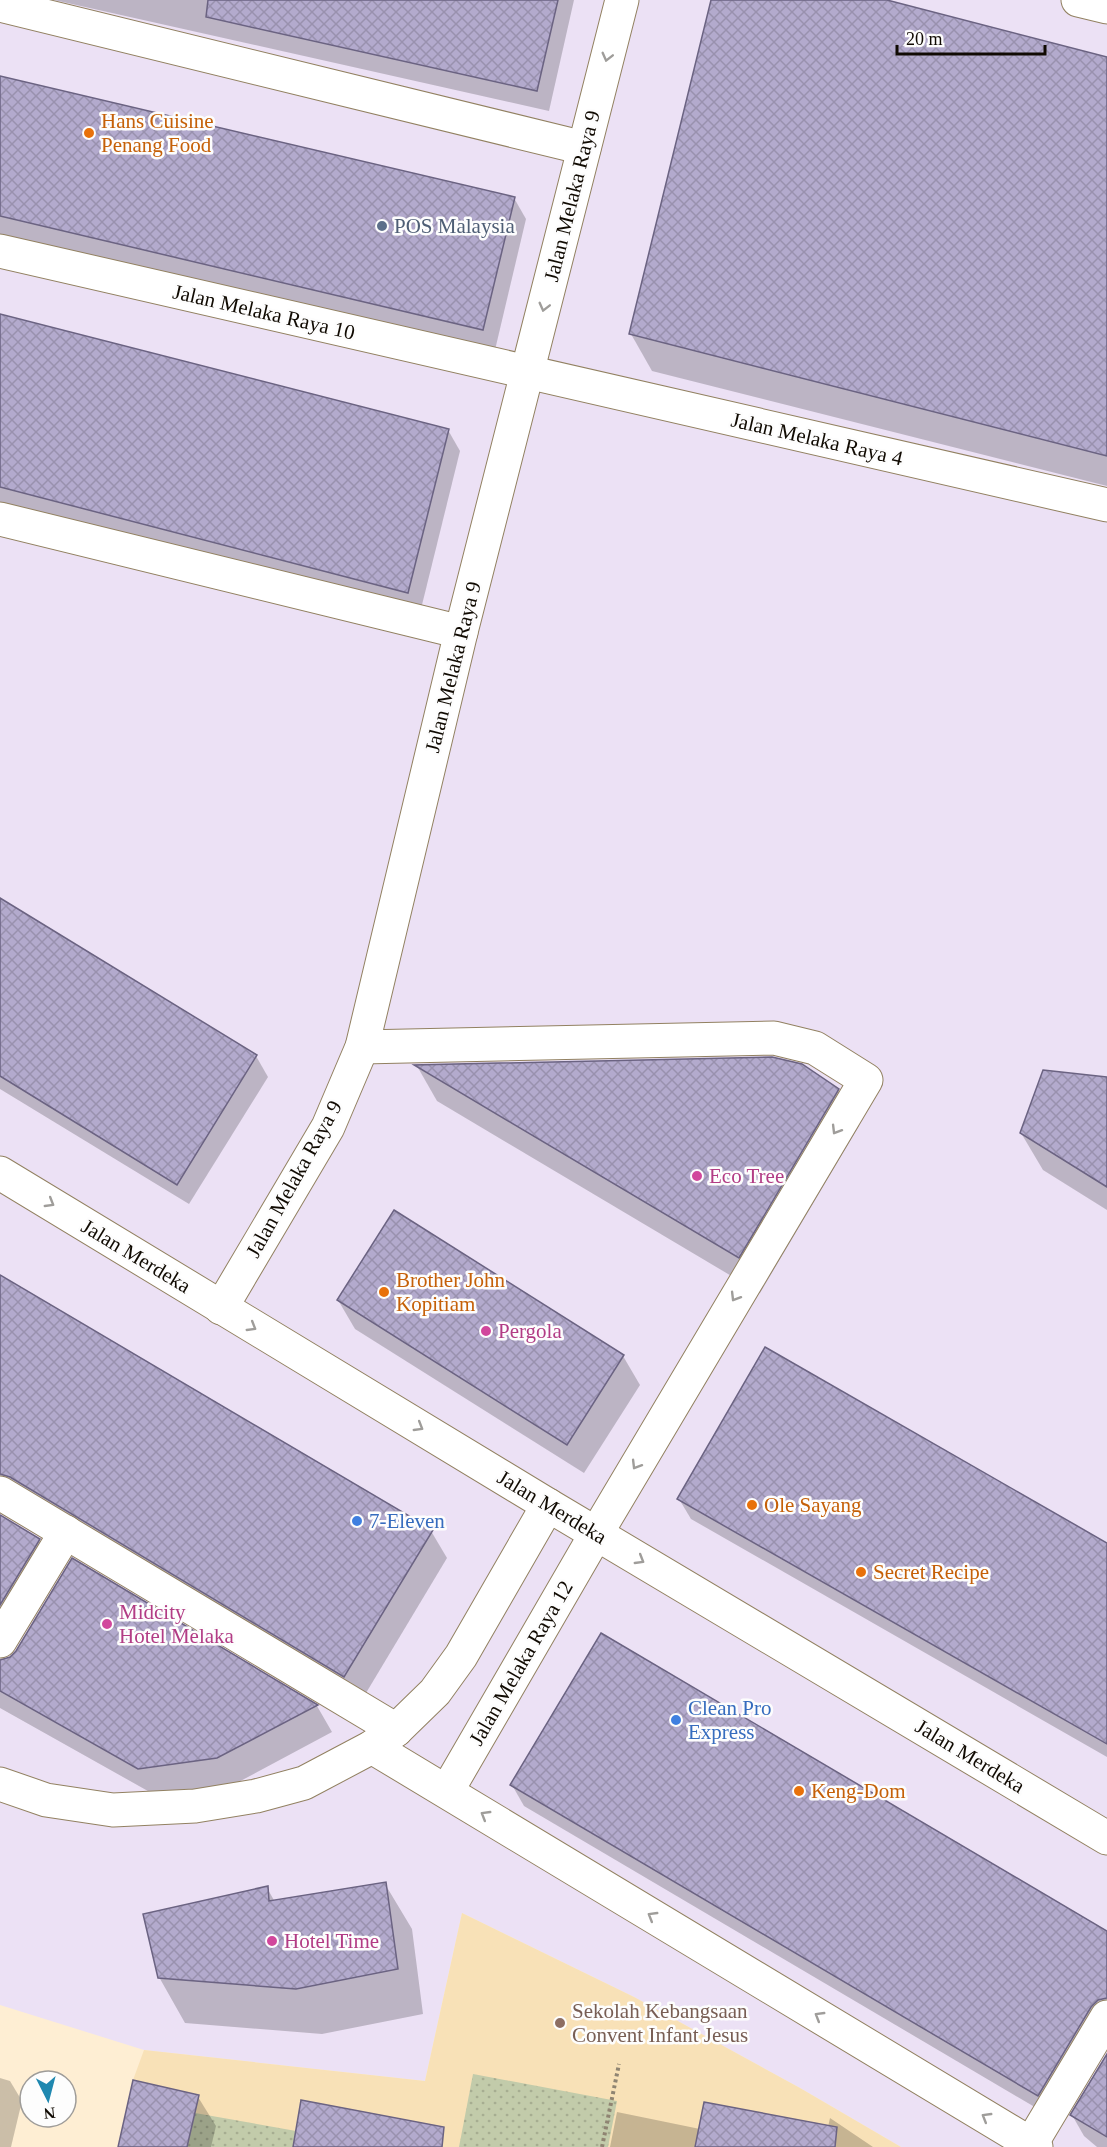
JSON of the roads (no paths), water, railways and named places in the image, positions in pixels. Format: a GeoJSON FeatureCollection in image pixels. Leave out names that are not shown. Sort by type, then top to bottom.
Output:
{"type":"FeatureCollection","features":[{"type":"Feature","properties":{"kind":"street","name":"Jalan Melaka Raya 9"},"geometry":{"type":"LineString","coordinates":[[221,1308],[328,1127],[362,1047],[461,632],[622,0]]}},
{"type":"Feature","properties":{"kind":"street"},"geometry":{"type":"LineString","coordinates":[[1078,0],[1107,7]]}},
{"type":"Feature","properties":{"kind":"street"},"geometry":{"type":"LineString","coordinates":[[0,5],[584,148]]}},
{"type":"Feature","properties":{"kind":"street","name":"Jalan Melaka Raya 10"},"geometry":{"type":"LineString","coordinates":[[0,251],[528,372]]}},
{"type":"Feature","properties":{"kind":"street","name":"Jalan Melaka Raya 4"},"geometry":{"type":"LineString","coordinates":[[528,372],[1107,505]]}},
{"type":"Feature","properties":{"kind":"street"},"geometry":{"type":"LineString","coordinates":[[0,519],[461,632]]}},
{"type":"Feature","properties":{"kind":"street","name":"Jalan Melaka Raya 12"},"geometry":{"type":"LineString","coordinates":[[362,1047],[774,1038],[815,1048],[866,1080],[596,1534],[447,1791]]}},
{"type":"Feature","properties":{"kind":"street","name":"Jalan Merdeka"},"geometry":{"type":"LineString","coordinates":[[0,1173],[596,1534],[1107,1838]]}},
{"type":"Feature","properties":{"kind":"street"},"geometry":{"type":"LineString","coordinates":[[0,1493],[66,1532],[384,1739],[447,1791],[1034,2145],[1107,2017]]}},
{"type":"Feature","properties":{"kind":"street"},"geometry":{"type":"LineString","coordinates":[[0,1784],[46,1800],[113,1810],[195,1806],[256,1797],[304,1783],[384,1739],[435,1692],[461,1656],[548,1505]]}},
{"type":"Feature","properties":{"kind":"street"},"geometry":{"type":"LineString","coordinates":[[0,1641],[66,1532]]}},
{"type":"Feature","properties":{"kind":"place","name":"Hans Cuisine Penang Food"},"geometry":{"type":"Point","coordinates":[89,133]}},
{"type":"Feature","properties":{"kind":"place","name":"POS Malaysia"},"geometry":{"type":"Point","coordinates":[382,226]}},
{"type":"Feature","properties":{"kind":"place","name":"Eco Tree"},"geometry":{"type":"Point","coordinates":[697,1176]}},
{"type":"Feature","properties":{"kind":"place","name":"Brother John Kopitiam"},"geometry":{"type":"Point","coordinates":[384,1292]}},
{"type":"Feature","properties":{"kind":"place","name":"Pergola"},"geometry":{"type":"Point","coordinates":[486,1331]}},
{"type":"Feature","properties":{"kind":"place","name":"Ole Sayang"},"geometry":{"type":"Point","coordinates":[752,1505]}},
{"type":"Feature","properties":{"kind":"place","name":"7-Eleven"},"geometry":{"type":"Point","coordinates":[357,1521]}},
{"type":"Feature","properties":{"kind":"place","name":"Secret Recipe"},"geometry":{"type":"Point","coordinates":[861,1572]}},
{"type":"Feature","properties":{"kind":"place","name":"Midcity Hotel Melaka"},"geometry":{"type":"Point","coordinates":[107,1624]}},
{"type":"Feature","properties":{"kind":"place","name":"Clean Pro Express"},"geometry":{"type":"Point","coordinates":[676,1720]}},
{"type":"Feature","properties":{"kind":"place","name":"Keng-Dom"},"geometry":{"type":"Point","coordinates":[799,1791]}},
{"type":"Feature","properties":{"kind":"place","name":"Hotel Time"},"geometry":{"type":"Point","coordinates":[272,1941]}},
{"type":"Feature","properties":{"kind":"place","name":"Sekolah Kebangsaan Convent Infant Jesus"},"geometry":{"type":"Point","coordinates":[560,2023]}}]}
